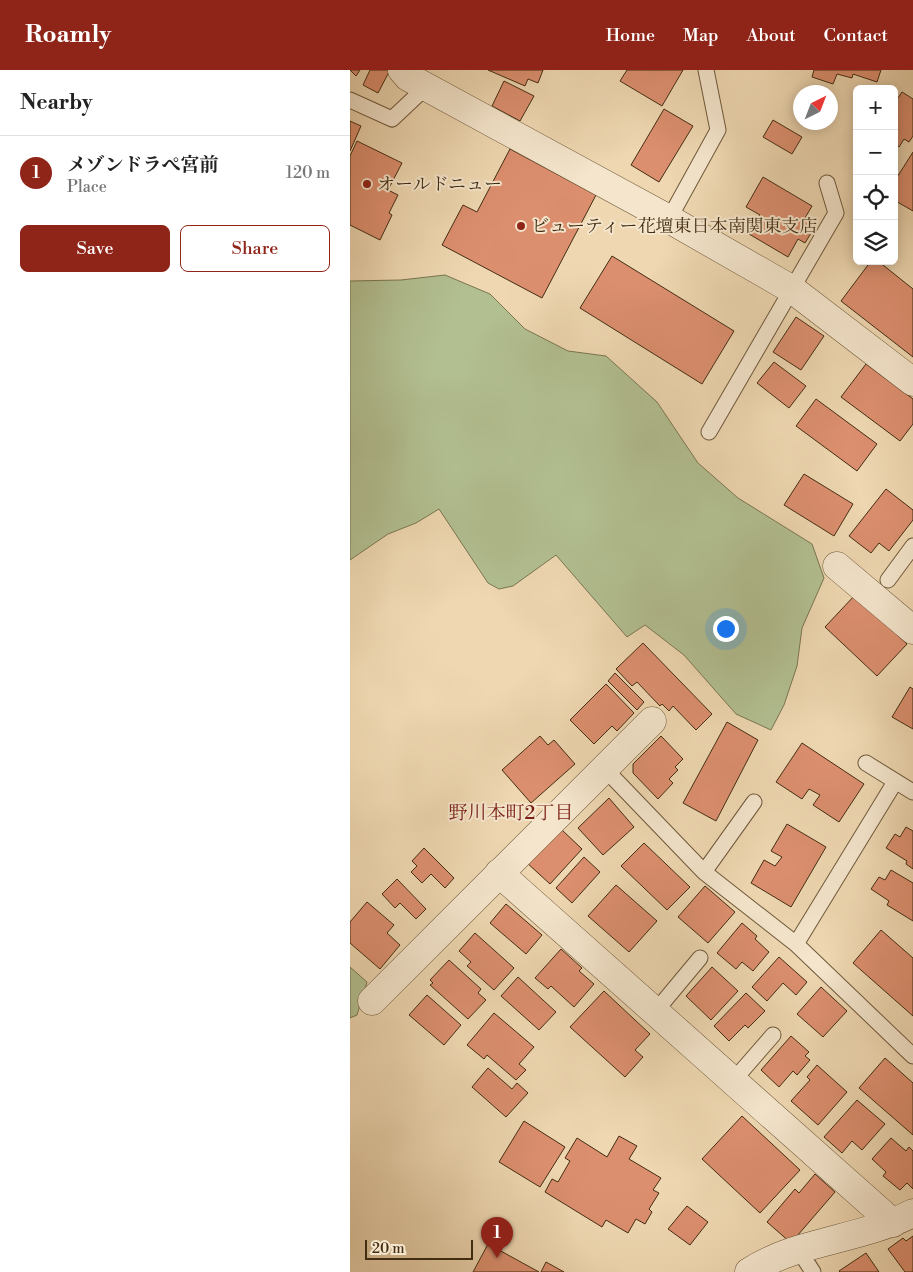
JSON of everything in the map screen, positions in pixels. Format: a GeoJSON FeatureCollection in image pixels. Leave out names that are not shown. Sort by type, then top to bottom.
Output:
{"type":"FeatureCollection","features":[{"type":"Feature","properties":{"kind":"street"},"geometry":{"type":"LineString","coordinates":[[402,70],[408,78],[669,219],[793,290],[913,382]]}},
{"type":"Feature","properties":{"kind":"street"},"geometry":{"type":"LineString","coordinates":[[837,566],[913,630]]}},
{"type":"Feature","properties":{"kind":"street"},"geometry":{"type":"LineString","coordinates":[[372,1001],[652,721]]}},
{"type":"Feature","properties":{"kind":"street"},"geometry":{"type":"LineString","coordinates":[[499,873],[733,1081],[903,1218]]}},
{"type":"Feature","properties":{"kind":"street"},"geometry":{"type":"LineString","coordinates":[[749,1272],[798,1249],[903,1218]]}},
{"type":"Feature","properties":{"kind":"lane"},"geometry":{"type":"LineString","coordinates":[[669,219],[718,130],[706,70]]}},
{"type":"Feature","properties":{"kind":"lane"},"geometry":{"type":"LineString","coordinates":[[350,100],[392,119],[426,87]]}},
{"type":"Feature","properties":{"kind":"lane"},"geometry":{"type":"LineString","coordinates":[[709,432],[836,213],[827,183]]}},
{"type":"Feature","properties":{"kind":"lane"},"geometry":{"type":"LineString","coordinates":[[888,580],[913,546]]}},
{"type":"Feature","properties":{"kind":"lane"},"geometry":{"type":"LineString","coordinates":[[866,763],[913,792]]}},
{"type":"Feature","properties":{"kind":"lane"},"geometry":{"type":"LineString","coordinates":[[604,768],[704,872],[796,944],[913,1056]]}},
{"type":"Feature","properties":{"kind":"lane"},"geometry":{"type":"LineString","coordinates":[[796,944],[895,782]]}},
{"type":"Feature","properties":{"kind":"lane"},"geometry":{"type":"LineString","coordinates":[[704,872],[754,802]]}},
{"type":"Feature","properties":{"kind":"lane"},"geometry":{"type":"LineString","coordinates":[[655,1012],[700,958]]}},
{"type":"Feature","properties":{"kind":"lane"},"geometry":{"type":"LineString","coordinates":[[733,1081],[773,1035]]}},
{"type":"Feature","properties":{"kind":"lane"},"geometry":{"type":"LineString","coordinates":[[798,1249],[813,1272]]}},
{"type":"Feature","properties":{"kind":"green space"},"geometry":{"type":"Polygon","coordinates":[[[445,275],[490,294],[525,329],[568,351],[606,356],[657,402],[698,463],[738,498],[812,544],[824,578],[802,628],[797,666],[784,705],[771,730],[736,714],[684,655],[645,625],[627,637],[556,555],[513,586],[499,589],[488,583],[439,509],[416,523],[388,534],[350,560],[350,281],[401,280],[445,275]]]}},
{"type":"Feature","properties":{"kind":"green space"},"geometry":{"type":"Polygon","coordinates":[[[350,967],[367,982],[357,1015],[350,1018],[350,967]]]}},
{"type":"Feature","properties":{"kind":"building"},"geometry":{"type":"Polygon","coordinates":[[[350,70],[360,70],[356,76],[350,70]]]}},
{"type":"Feature","properties":{"kind":"building"},"geometry":{"type":"Polygon","coordinates":[[[370,70],[390,70],[378,93],[363,85],[370,70]]]}},
{"type":"Feature","properties":{"kind":"building"},"geometry":{"type":"Polygon","coordinates":[[[488,70],[543,70],[538,83],[528,79],[525,86],[488,70]]]}},
{"type":"Feature","properties":{"kind":"building"},"geometry":{"type":"Polygon","coordinates":[[[627,70],[683,70],[662,106],[620,81],[627,70]]]}},
{"type":"Feature","properties":{"kind":"building"},"geometry":{"type":"Polygon","coordinates":[[[814,70],[881,70],[877,82],[853,74],[852,78],[837,74],[833,84],[812,77],[814,70]]]}},
{"type":"Feature","properties":{"kind":"building"},"geometry":{"type":"Polygon","coordinates":[[[504,81],[534,96],[520,121],[492,106],[504,81]]]}},
{"type":"Feature","properties":{"kind":"building"},"geometry":{"type":"Polygon","coordinates":[[[902,92],[913,99],[913,136],[909,142],[904,139],[899,147],[898,146],[898,98],[902,92]]]}},
{"type":"Feature","properties":{"kind":"building"},"geometry":{"type":"Polygon","coordinates":[[[664,109],[693,126],[659,182],[631,165],[664,109]]]}},
{"type":"Feature","properties":{"kind":"building"},"geometry":{"type":"Polygon","coordinates":[[[773,120],[802,137],[792,154],[763,137],[773,120]]]}},
{"type":"Feature","properties":{"kind":"building"},"geometry":{"type":"Polygon","coordinates":[[[350,121],[361,126],[350,151],[350,121]]]}},
{"type":"Feature","properties":{"kind":"building"},"geometry":{"type":"Polygon","coordinates":[[[357,141],[402,163],[388,190],[398,195],[389,213],[392,215],[380,240],[350,225],[350,156],[357,141]]]}},
{"type":"Feature","properties":{"kind":"building"},"geometry":{"type":"Polygon","coordinates":[[[510,149],[596,195],[542,298],[442,245],[463,205],[477,212],[510,149]]]}},
{"type":"Feature","properties":{"kind":"building"},"geometry":{"type":"Polygon","coordinates":[[[913,152],[913,211],[898,202],[898,176],[913,152]]]}},
{"type":"Feature","properties":{"kind":"building"},"geometry":{"type":"Polygon","coordinates":[[[763,177],[812,206],[805,218],[816,225],[805,243],[798,239],[788,257],[749,234],[760,215],[746,207],[763,177]]]}},
{"type":"Feature","properties":{"kind":"building"},"geometry":{"type":"Polygon","coordinates":[[[612,256],[734,331],[702,384],[580,308],[612,256]]]}},
{"type":"Feature","properties":{"kind":"building"},"geometry":{"type":"Polygon","coordinates":[[[868,265],[883,265],[913,289],[913,357],[841,301],[868,265]]]}},
{"type":"Feature","properties":{"kind":"building"},"geometry":{"type":"Polygon","coordinates":[[[796,317],[824,336],[801,370],[773,352],[796,317]]]}},
{"type":"Feature","properties":{"kind":"building"},"geometry":{"type":"Polygon","coordinates":[[[774,362],[806,386],[789,408],[757,383],[774,362]]]}},
{"type":"Feature","properties":{"kind":"building"},"geometry":{"type":"Polygon","coordinates":[[[866,364],[913,399],[913,424],[900,441],[841,397],[866,364]]]}},
{"type":"Feature","properties":{"kind":"building"},"geometry":{"type":"Polygon","coordinates":[[[816,399],[877,444],[857,471],[796,426],[816,399]]]}},
{"type":"Feature","properties":{"kind":"building"},"geometry":{"type":"Polygon","coordinates":[[[804,474],[853,504],[834,536],[784,505],[804,474]]]}},
{"type":"Feature","properties":{"kind":"building"},"geometry":{"type":"Polygon","coordinates":[[[886,489],[913,510],[913,520],[889,551],[879,543],[871,553],[849,536],[886,489]]]}},
{"type":"Feature","properties":{"kind":"building"},"geometry":{"type":"Polygon","coordinates":[[[855,595],[907,644],[877,676],[825,627],[855,595]]]}},
{"type":"Feature","properties":{"kind":"building"},"geometry":{"type":"Polygon","coordinates":[[[643,643],[712,714],[696,730],[673,706],[669,711],[662,704],[660,706],[637,682],[632,686],[616,669],[643,643]]]}},
{"type":"Feature","properties":{"kind":"building"},"geometry":{"type":"Polygon","coordinates":[[[615,673],[644,702],[637,710],[608,681],[615,673]]]}},
{"type":"Feature","properties":{"kind":"building"},"geometry":{"type":"Polygon","coordinates":[[[606,684],[634,713],[617,731],[612,726],[594,744],[570,720],[606,684]]]}},
{"type":"Feature","properties":{"kind":"building"},"geometry":{"type":"Polygon","coordinates":[[[910,687],[913,689],[913,729],[892,717],[910,687]]]}},
{"type":"Feature","properties":{"kind":"building"},"geometry":{"type":"Polygon","coordinates":[[[727,722],[758,740],[716,821],[683,803],[727,722]]]}},
{"type":"Feature","properties":{"kind":"building"},"geometry":{"type":"Polygon","coordinates":[[[540,736],[548,745],[554,740],[575,764],[531,803],[502,770],[540,736]]]}},
{"type":"Feature","properties":{"kind":"building"},"geometry":{"type":"Polygon","coordinates":[[[661,736],[683,759],[675,767],[678,770],[669,779],[673,783],[658,799],[633,773],[633,764],[661,736]]]}},
{"type":"Feature","properties":{"kind":"building"},"geometry":{"type":"Polygon","coordinates":[[[802,743],[864,784],[839,822],[813,805],[820,795],[809,789],[802,799],[776,782],[802,743]]]}},
{"type":"Feature","properties":{"kind":"building"},"geometry":{"type":"Polygon","coordinates":[[[609,798],[634,827],[603,855],[578,828],[609,798]]]}},
{"type":"Feature","properties":{"kind":"building"},"geometry":{"type":"Polygon","coordinates":[[[787,824],[826,847],[791,907],[751,883],[764,860],[775,866],[782,857],[771,851],[787,824]]]}},
{"type":"Feature","properties":{"kind":"building"},"geometry":{"type":"Polygon","coordinates":[[[906,827],[913,831],[913,869],[906,864],[907,861],[886,848],[895,834],[900,837],[906,827]]]}},
{"type":"Feature","properties":{"kind":"building"},"geometry":{"type":"Polygon","coordinates":[[[561,829],[582,849],[550,884],[526,862],[561,829]]]}},
{"type":"Feature","properties":{"kind":"building"},"geometry":{"type":"Polygon","coordinates":[[[644,843],[690,887],[667,910],[621,866],[644,843]]]}},
{"type":"Feature","properties":{"kind":"building"},"geometry":{"type":"Polygon","coordinates":[[[424,848],[454,878],[445,888],[431,874],[422,883],[411,872],[417,866],[412,861],[424,848]]]}},
{"type":"Feature","properties":{"kind":"building"},"geometry":{"type":"Polygon","coordinates":[[[584,857],[600,872],[572,903],[556,888],[584,857]]]}},
{"type":"Feature","properties":{"kind":"building"},"geometry":{"type":"Polygon","coordinates":[[[891,870],[913,883],[913,921],[887,905],[889,901],[871,889],[879,877],[885,880],[891,870]]]}},
{"type":"Feature","properties":{"kind":"building"},"geometry":{"type":"Polygon","coordinates":[[[397,879],[426,909],[416,919],[400,903],[395,908],[382,894],[397,879]]]}},
{"type":"Feature","properties":{"kind":"building"},"geometry":{"type":"Polygon","coordinates":[[[616,885],[657,921],[629,952],[588,916],[616,885]]]}},
{"type":"Feature","properties":{"kind":"building"},"geometry":{"type":"Polygon","coordinates":[[[705,886],[735,912],[708,943],[678,917],[705,886]]]}},
{"type":"Feature","properties":{"kind":"building"},"geometry":{"type":"Polygon","coordinates":[[[367,902],[394,925],[387,933],[400,945],[380,969],[350,943],[350,922],[367,902]]]}},
{"type":"Feature","properties":{"kind":"building"},"geometry":{"type":"Polygon","coordinates":[[[506,904],[542,935],[526,954],[490,923],[506,904]]]}},
{"type":"Feature","properties":{"kind":"building"},"geometry":{"type":"Polygon","coordinates":[[[742,923],[757,936],[755,939],[769,952],[753,971],[742,962],[736,969],[717,953],[742,923]]]}},
{"type":"Feature","properties":{"kind":"building"},"geometry":{"type":"Polygon","coordinates":[[[881,930],[913,958],[913,1016],[853,963],[881,930]]]}},
{"type":"Feature","properties":{"kind":"building"},"geometry":{"type":"Polygon","coordinates":[[[475,933],[514,968],[494,990],[467,966],[471,962],[459,951],[475,933]]]}},
{"type":"Feature","properties":{"kind":"building"},"geometry":{"type":"Polygon","coordinates":[[[561,949],[582,968],[579,971],[594,984],[574,1007],[551,986],[548,989],[535,978],[561,949]]]}},
{"type":"Feature","properties":{"kind":"building"},"geometry":{"type":"Polygon","coordinates":[[[779,957],[807,982],[796,995],[783,983],[767,1001],[752,987],[779,957]]]}},
{"type":"Feature","properties":{"kind":"building"},"geometry":{"type":"Polygon","coordinates":[[[449,960],[481,989],[478,993],[486,1000],[468,1019],[430,985],[433,983],[430,980],[449,960]]]}},
{"type":"Feature","properties":{"kind":"building"},"geometry":{"type":"Polygon","coordinates":[[[712,967],[738,991],[711,1020],[686,996],[712,967]]]}},
{"type":"Feature","properties":{"kind":"building"},"geometry":{"type":"Polygon","coordinates":[[[518,977],[556,1012],[539,1030],[501,996],[518,977]]]}},
{"type":"Feature","properties":{"kind":"building"},"geometry":{"type":"Polygon","coordinates":[[[821,987],[847,1011],[823,1037],[797,1014],[821,987]]]}},
{"type":"Feature","properties":{"kind":"building"},"geometry":{"type":"Polygon","coordinates":[[[604,991],[650,1034],[635,1050],[643,1057],[625,1077],[570,1027],[604,991]]]}},
{"type":"Feature","properties":{"kind":"building"},"geometry":{"type":"Polygon","coordinates":[[[746,993],[765,1011],[748,1028],[745,1025],[729,1041],[714,1026],[746,993]]]}},
{"type":"Feature","properties":{"kind":"building"},"geometry":{"type":"Polygon","coordinates":[[[427,995],[461,1025],[444,1045],[409,1015],[427,995]]]}},
{"type":"Feature","properties":{"kind":"building"},"geometry":{"type":"Polygon","coordinates":[[[494,1013],[534,1047],[519,1064],[526,1070],[516,1080],[487,1055],[484,1059],[467,1045],[494,1013]]]}},
{"type":"Feature","properties":{"kind":"building"},"geometry":{"type":"Polygon","coordinates":[[[791,1036],[809,1052],[805,1056],[810,1060],[797,1075],[793,1071],[779,1087],[761,1070],[791,1036]]]}},
{"type":"Feature","properties":{"kind":"building"},"geometry":{"type":"Polygon","coordinates":[[[885,1058],[913,1083],[913,1135],[859,1088],[885,1058]]]}},
{"type":"Feature","properties":{"kind":"building"},"geometry":{"type":"Polygon","coordinates":[[[817,1065],[847,1092],[818,1125],[791,1101],[810,1080],[807,1077],[817,1065]]]}},
{"type":"Feature","properties":{"kind":"building"},"geometry":{"type":"Polygon","coordinates":[[[488,1068],[512,1089],[517,1083],[528,1093],[506,1117],[472,1087],[488,1068]]]}},
{"type":"Feature","properties":{"kind":"building"},"geometry":{"type":"Polygon","coordinates":[[[857,1100],[885,1124],[862,1150],[852,1141],[842,1153],[824,1137],[857,1100]]]}},
{"type":"Feature","properties":{"kind":"building"},"geometry":{"type":"Polygon","coordinates":[[[742,1116],[800,1170],[760,1213],[702,1159],[742,1116]]]}},
{"type":"Feature","properties":{"kind":"building"},"geometry":{"type":"Polygon","coordinates":[[[524,1121],[565,1147],[540,1187],[499,1162],[524,1121]]]}},
{"type":"Feature","properties":{"kind":"building"},"geometry":{"type":"Polygon","coordinates":[[[619,1136],[637,1146],[629,1159],[661,1178],[653,1190],[659,1193],[649,1209],[652,1212],[645,1224],[636,1219],[628,1233],[606,1220],[602,1227],[545,1192],[552,1179],[558,1182],[570,1161],[565,1158],[577,1138],[607,1157],[619,1136]]]}},
{"type":"Feature","properties":{"kind":"building"},"geometry":{"type":"Polygon","coordinates":[[[891,1138],[906,1151],[909,1147],[913,1151],[913,1189],[907,1183],[900,1190],[883,1176],[886,1172],[872,1159],[891,1138]]]}},
{"type":"Feature","properties":{"kind":"building"},"geometry":{"type":"Polygon","coordinates":[[[815,1174],[835,1192],[791,1243],[767,1222],[795,1189],[799,1193],[815,1174]]]}},
{"type":"Feature","properties":{"kind":"building"},"geometry":{"type":"Polygon","coordinates":[[[687,1206],[708,1222],[690,1245],[668,1229],[687,1206]]]}},
{"type":"Feature","properties":{"kind":"building"},"geometry":{"type":"Polygon","coordinates":[[[913,1236],[913,1272],[905,1272],[888,1249],[903,1238],[906,1241],[913,1236]]]}},
{"type":"Feature","properties":{"kind":"building"},"geometry":{"type":"Polygon","coordinates":[[[488,1244],[539,1272],[473,1272],[488,1244]]]}},
{"type":"Feature","properties":{"kind":"building"},"geometry":{"type":"Polygon","coordinates":[[[866,1253],[879,1272],[839,1271],[866,1253]]]}},
{"type":"Feature","properties":{"kind":"building"},"geometry":{"type":"Polygon","coordinates":[[[546,1262],[564,1272],[541,1272],[546,1262]]]}},
{"type":"Feature","properties":{"kind":"place","name":"オールドニュー"},"geometry":{"type":"Point","coordinates":[367,184]}},
{"type":"Feature","properties":{"kind":"place","name":"ビューティー花壇東日本南関東支店"},"geometry":{"type":"Point","coordinates":[521,226]}},
{"type":"Feature","properties":{"kind":"place","name":"メゾンドラぺ宮前"},"geometry":{"type":"Point","coordinates":[497,1258]}},
{"type":"Feature","properties":{"kind":"district","name":"野川本町2丁目"},"geometry":{"type":"Point","coordinates":[511,812]}}]}
